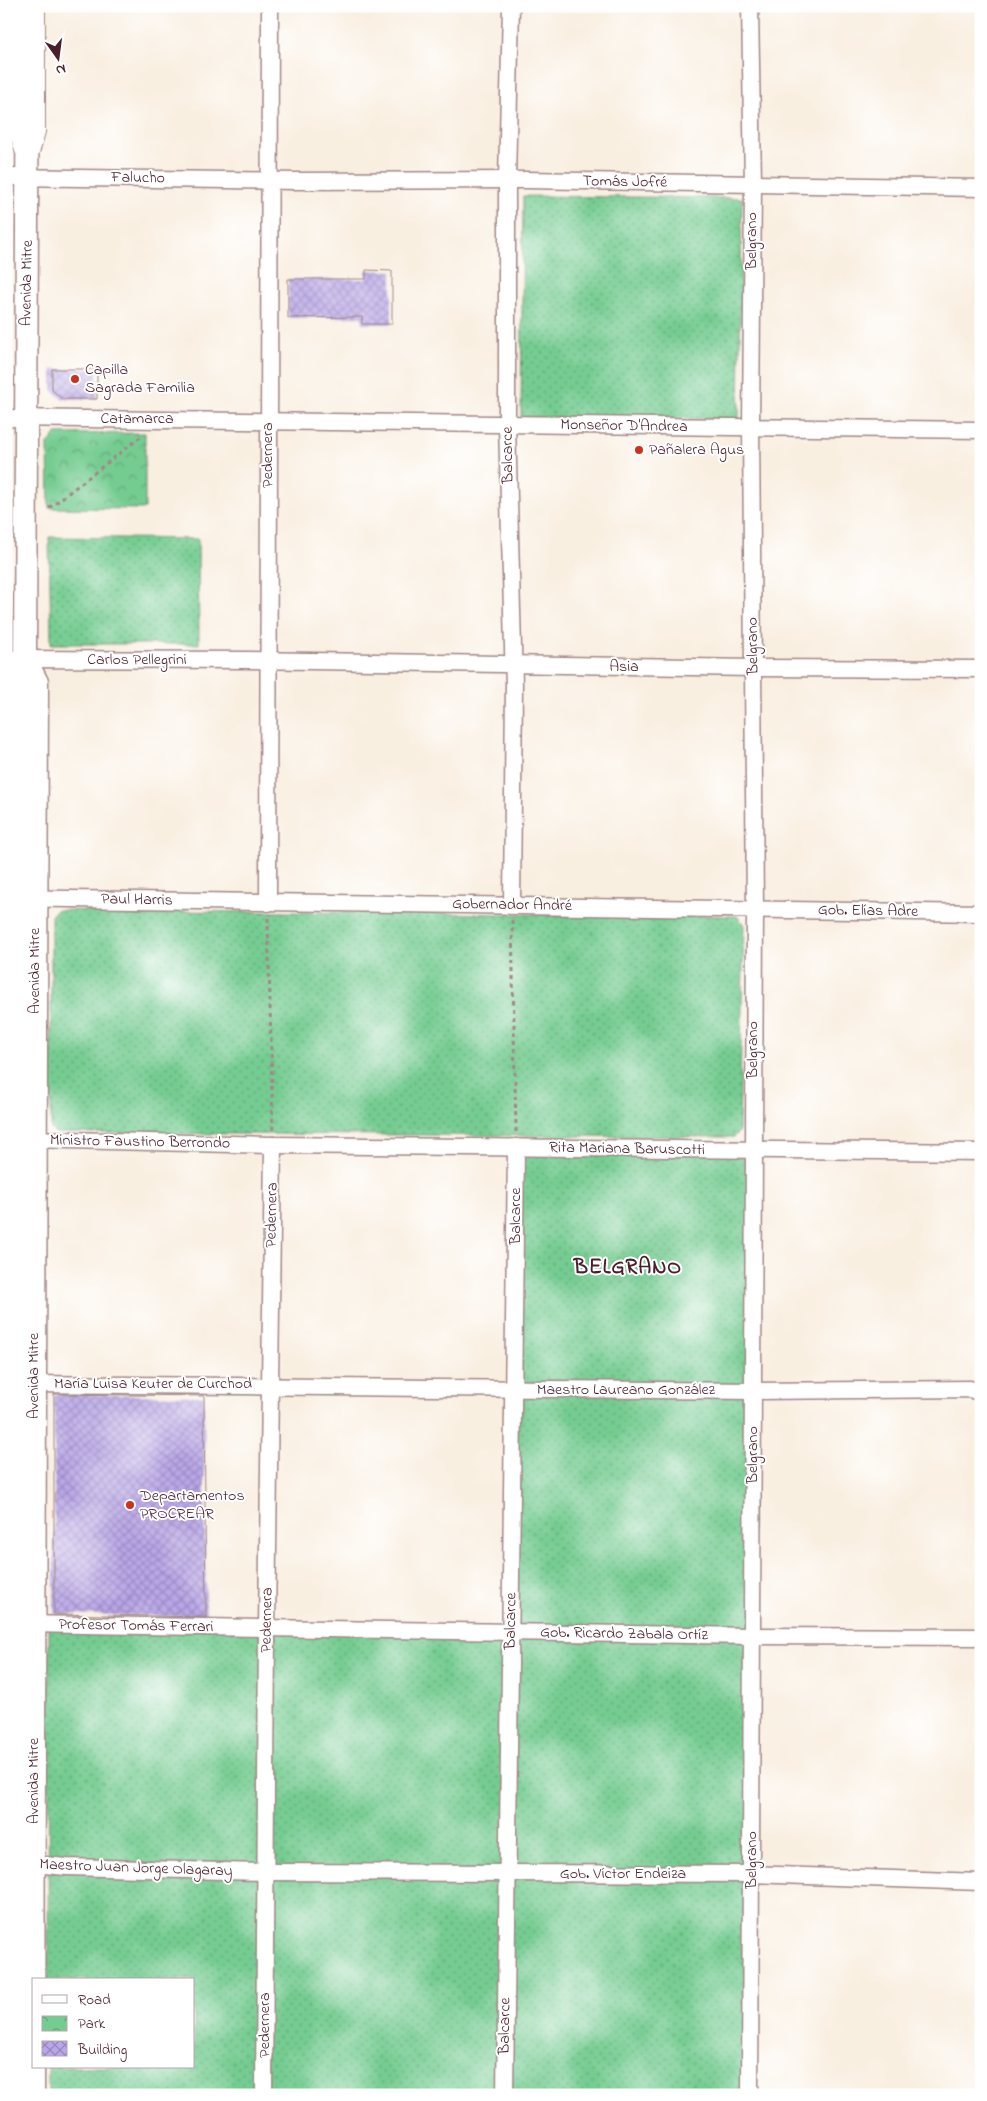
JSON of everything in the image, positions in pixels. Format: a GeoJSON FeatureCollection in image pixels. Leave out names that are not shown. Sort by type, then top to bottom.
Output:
{"type":"FeatureCollection","features":[{"type":"Feature","properties":{"kind":"main road"},"geometry":{"type":"LineString","coordinates":[[28,6],[28,176]]}},
{"type":"Feature","properties":{"kind":"main road","name":"Avenida Mitre"},"geometry":{"type":"LineString","coordinates":[[12,2095],[18,1863],[19,1624],[20,898],[18,682],[16,659],[16,418],[28,176]]}},
{"type":"Feature","properties":{"kind":"main road","name":"Avenida Mitre"},"geometry":{"type":"LineString","coordinates":[[18,1863],[33,2095]]}},
{"type":"Feature","properties":{"kind":"street","name":"Pedernera"},"geometry":{"type":"LineString","coordinates":[[268,903],[270,6]]}},
{"type":"Feature","properties":{"kind":"street","name":"Balcarce"},"geometry":{"type":"LineString","coordinates":[[511,6],[507,180],[507,424],[513,665],[512,904]]}},
{"type":"Feature","properties":{"kind":"street","name":"Belgrano"},"geometry":{"type":"LineString","coordinates":[[750,6],[753,184],[751,428],[755,909],[750,2095]]}},
{"type":"Feature","properties":{"kind":"street","name":"Falucho"},"geometry":{"type":"LineString","coordinates":[[6,177],[270,181]]}},
{"type":"Feature","properties":{"kind":"street","name":"Tomás Jofré"},"geometry":{"type":"LineString","coordinates":[[270,181],[507,180],[981,188]]}},
{"type":"Feature","properties":{"kind":"street","name":"Catamarca"},"geometry":{"type":"LineString","coordinates":[[16,418],[268,419]]}},
{"type":"Feature","properties":{"kind":"street","name":"Monseñor D'Andrea"},"geometry":{"type":"LineString","coordinates":[[268,419],[751,428],[981,430]]}},
{"type":"Feature","properties":{"kind":"street","name":"Carlos Pellegrini"},"geometry":{"type":"LineString","coordinates":[[16,659],[268,661]]}},
{"type":"Feature","properties":{"kind":"street","name":"Asia"},"geometry":{"type":"LineString","coordinates":[[268,661],[753,668],[981,669]]}},
{"type":"Feature","properties":{"kind":"street","name":"Paul Harris"},"geometry":{"type":"LineString","coordinates":[[20,898],[268,903]]}},
{"type":"Feature","properties":{"kind":"street","name":"Gobernador André"},"geometry":{"type":"LineString","coordinates":[[268,903],[512,904],[755,909]]}},
{"type":"Feature","properties":{"kind":"street","name":"Gob. Elías Adre"},"geometry":{"type":"LineString","coordinates":[[755,909],[981,913]]}},
{"type":"Feature","properties":{"kind":"street","name":"Ministro Faustino Berrondo"},"geometry":{"type":"LineString","coordinates":[[19,1139],[274,1145]]}},
{"type":"Feature","properties":{"kind":"street","name":"Pedernera"},"geometry":{"type":"LineString","coordinates":[[264,2095],[266,1629],[274,1145]]}},
{"type":"Feature","properties":{"kind":"street","name":"Rita Mariana Baruscotti"},"geometry":{"type":"LineString","coordinates":[[274,1145],[981,1152]]}},
{"type":"Feature","properties":{"kind":"street","name":"Balcarce"},"geometry":{"type":"LineString","coordinates":[[504,2095],[516,1147]]}},
{"type":"Feature","properties":{"kind":"street","name":"María Luisa Keuter de Curchod"},"geometry":{"type":"LineString","coordinates":[[19,1384],[270,1385]]}},
{"type":"Feature","properties":{"kind":"street","name":"Maestro Laureano González"},"geometry":{"type":"LineString","coordinates":[[270,1385],[514,1390],[754,1391],[970,1389],[981,1393]]}},
{"type":"Feature","properties":{"kind":"street","name":"Profesor Tomás Ferrari"},"geometry":{"type":"LineString","coordinates":[[19,1624],[266,1629]]}},
{"type":"Feature","properties":{"kind":"street","name":"Gob. Ricardo Zabala Ortíz"},"geometry":{"type":"LineString","coordinates":[[266,1629],[981,1638]]}},
{"type":"Feature","properties":{"kind":"street","name":"Maestro Juan Jorge Olagaray"},"geometry":{"type":"LineString","coordinates":[[18,1863],[66,1868],[266,1872]]}},
{"type":"Feature","properties":{"kind":"street","name":"Gob. Víctor Endeiza"},"geometry":{"type":"LineString","coordinates":[[266,1872],[752,1874],[981,1882]]}},
{"type":"Feature","properties":{"kind":"lane","name":"Avenida Mitre"},"geometry":{"type":"LineString","coordinates":[[14,6],[13,132],[28,176]]}},
{"type":"Feature","properties":{"kind":"lane","name":"Avenida Mitre"},"geometry":{"type":"LineString","coordinates":[[28,176],[42,132],[42,6]]}},
{"type":"Feature","properties":{"kind":"path"},"geometry":{"type":"LineString","coordinates":[[49,508],[146,433]]}},
{"type":"Feature","properties":{"kind":"path"},"geometry":{"type":"LineString","coordinates":[[268,903],[274,1145]]}},
{"type":"Feature","properties":{"kind":"path"},"geometry":{"type":"LineString","coordinates":[[512,904],[516,1147]]}},
{"type":"Feature","properties":{"kind":"green space"},"geometry":{"type":"Polygon","coordinates":[[[523,196],[742,198],[739,419],[521,417],[523,196]]]}},
{"type":"Feature","properties":{"kind":"green space"},"geometry":{"type":"Polygon","coordinates":[[[145,433],[145,509],[49,508],[48,444],[56,434],[145,433]]]}},
{"type":"Feature","properties":{"kind":"green space"},"geometry":{"type":"Polygon","coordinates":[[[49,537],[198,539],[199,644],[51,644],[49,537]]]}},
{"type":"Feature","properties":{"kind":"green space"},"geometry":{"type":"Polygon","coordinates":[[[56,910],[737,916],[744,925],[739,1131],[734,1137],[56,1133],[51,1129],[51,916],[56,910]]]}},
{"type":"Feature","properties":{"kind":"green space"},"geometry":{"type":"Polygon","coordinates":[[[516,1147],[753,1150],[750,2095],[48,2095],[48,2068],[195,2068],[195,1978],[48,1978],[49,1625],[510,1633],[516,1147]]]}},
{"type":"Feature","properties":{"kind":"building"},"geometry":{"type":"Polygon","coordinates":[[[366,270],[392,271],[392,324],[362,324],[362,317],[288,318],[288,279],[366,279],[366,270]]]}},
{"type":"Feature","properties":{"kind":"building","name":"Capilla Sagrada Familia"},"geometry":{"type":"Polygon","coordinates":[[[52,369],[97,369],[97,399],[62,399],[52,390],[52,369]]]}},
{"type":"Feature","properties":{"kind":"building","name":"Departamentos PROCREAR"},"geometry":{"type":"Polygon","coordinates":[[[54,1394],[204,1396],[206,1617],[54,1614],[54,1394]]]}},
{"type":"Feature","properties":{"kind":"place","name":"Capilla Sagrada Familia"},"geometry":{"type":"Point","coordinates":[75,379]}},
{"type":"Feature","properties":{"kind":"place","name":"Pañalera Agus"},"geometry":{"type":"Point","coordinates":[639,450]}},
{"type":"Feature","properties":{"kind":"place","name":"Departamentos PROCREAR"},"geometry":{"type":"Point","coordinates":[130,1505]}},
{"type":"Feature","properties":{"kind":"district","name":"BELGRANO"},"geometry":{"type":"Point","coordinates":[628,1268]}}]}
